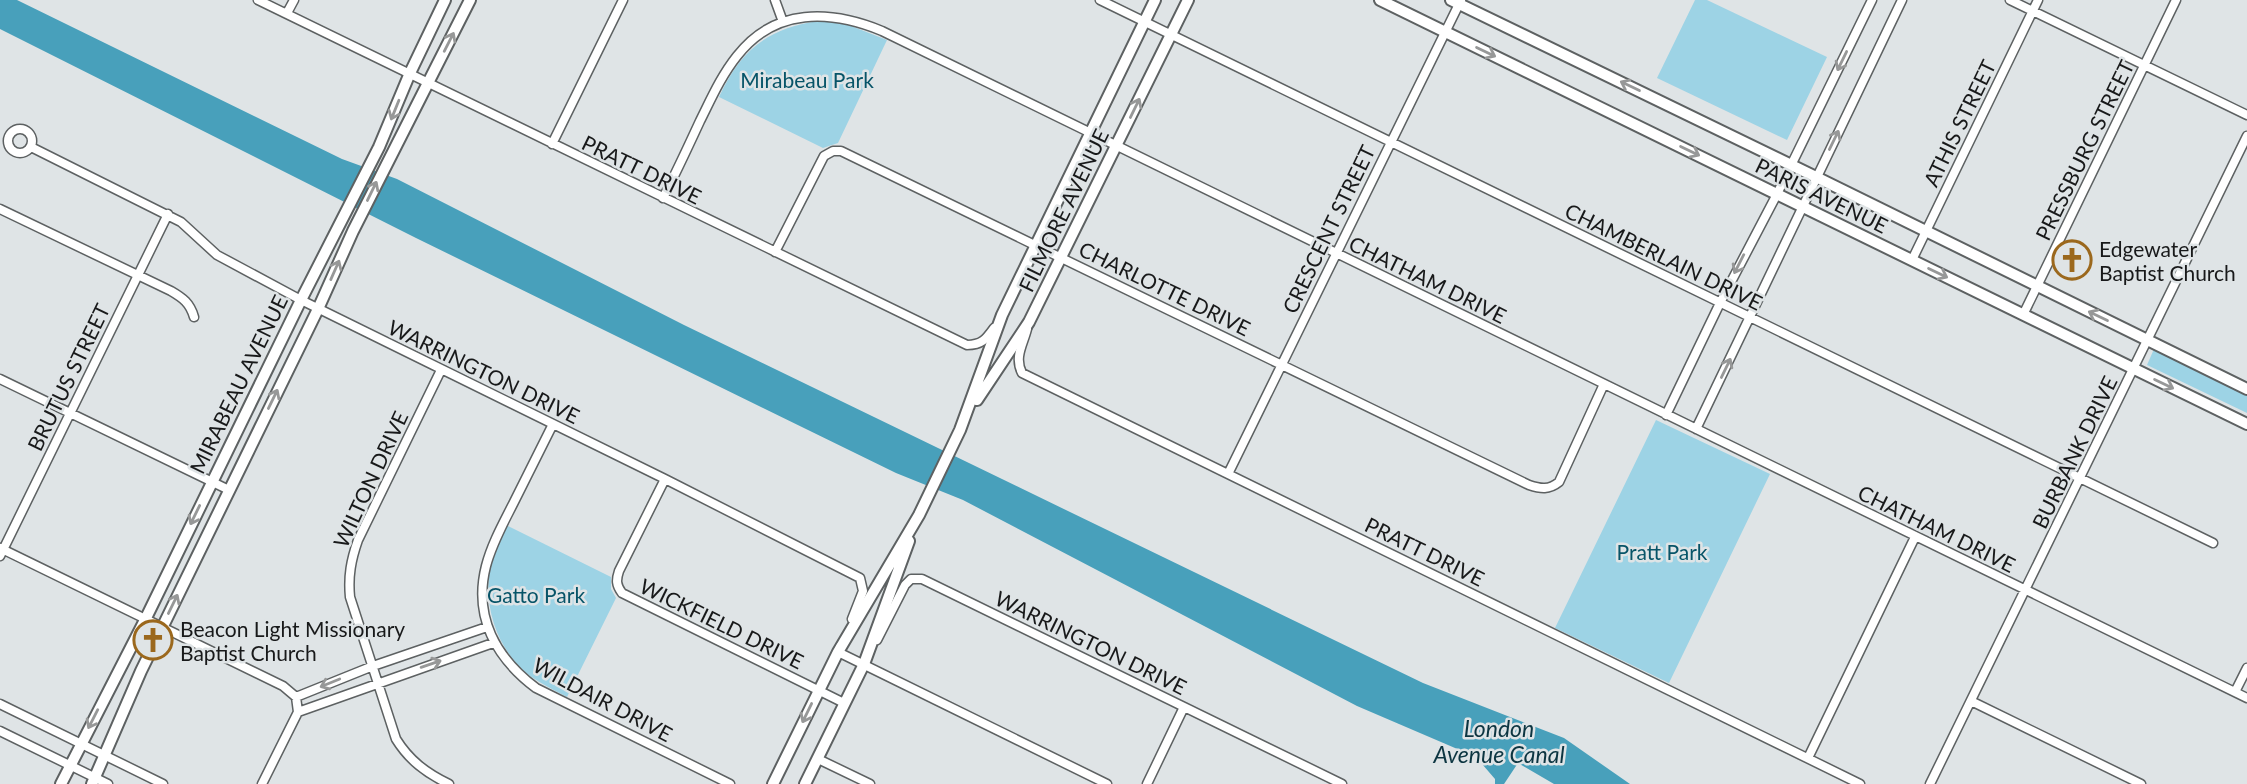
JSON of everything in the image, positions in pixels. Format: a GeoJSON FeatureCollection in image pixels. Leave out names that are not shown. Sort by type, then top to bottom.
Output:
{"type":"FeatureCollection","features":[{"type":"Feature","properties":{"kind":"street","name":"PRATT DRIVE"},"geometry":{"type":"LineString","coordinates":[[258,0],[967,345],[983,342],[1002,315]]}},
{"type":"Feature","properties":{"kind":"street"},"geometry":{"type":"LineString","coordinates":[[287,13],[293,0]]}},
{"type":"Feature","properties":{"kind":"street"},"geometry":{"type":"LineString","coordinates":[[445,0],[467,5]]}},
{"type":"Feature","properties":{"kind":"street","name":"MIRABEAU AVENUE"},"geometry":{"type":"LineString","coordinates":[[61,784],[145,620],[301,300],[341,225],[445,0]]}},
{"type":"Feature","properties":{"kind":"street"},"geometry":{"type":"LineString","coordinates":[[552,145],[623,0]]}},
{"type":"Feature","properties":{"kind":"street"},"geometry":{"type":"LineString","coordinates":[[775,0],[783,22]]}},
{"type":"Feature","properties":{"kind":"street","name":"CHAMBERLAIN DRIVE"},"geometry":{"type":"LineString","coordinates":[[1100,0],[2213,543]]}},
{"type":"Feature","properties":{"kind":"street","name":"FILMORE AVENUE"},"geometry":{"type":"LineString","coordinates":[[773,784],[838,652],[919,515],[960,430],[1002,315],[1155,0]]}},
{"type":"Feature","properties":{"kind":"street","name":"FILMORE AVENUE"},"geometry":{"type":"LineString","coordinates":[[960,430],[1028,323],[1188,0]]}},
{"type":"Feature","properties":{"kind":"street","name":"PARIS AVENUE"},"geometry":{"type":"LineString","coordinates":[[1380,0],[2247,424]]}},
{"type":"Feature","properties":{"kind":"street"},"geometry":{"type":"LineString","coordinates":[[1666,415],[1872,0]]}},
{"type":"Feature","properties":{"kind":"street"},"geometry":{"type":"LineString","coordinates":[[1696,429],[1902,0]]}},
{"type":"Feature","properties":{"kind":"street"},"geometry":{"type":"LineString","coordinates":[[2010,0],[2247,115]]}},
{"type":"Feature","properties":{"kind":"street","name":"ATHIS STREET"},"geometry":{"type":"LineString","coordinates":[[1912,260],[2039,0]]}},
{"type":"Feature","properties":{"kind":"street","name":"PRESSBURG STREET"},"geometry":{"type":"LineString","coordinates":[[2023,315],[2176,0]]}},
{"type":"Feature","properties":{"kind":"street","name":"PARIS AVENUE"},"geometry":{"type":"LineString","coordinates":[[1457,1],[2247,389]]}},
{"type":"Feature","properties":{"kind":"street","name":"CRESCENT STREET"},"geometry":{"type":"LineString","coordinates":[[1228,474],[1445,32],[1457,1]]}},
{"type":"Feature","properties":{"kind":"street","name":"MIRABEAU AVENUE"},"geometry":{"type":"LineString","coordinates":[[93,781],[141,671],[318,309],[353,231],[467,5]]}},
{"type":"Feature","properties":{"kind":"street","name":"CHATHAM DRIVE"},"geometry":{"type":"LineString","coordinates":[[663,198],[718,85],[730,65],[751,42],[783,22],[807,17],[824,16],[858,22],[2247,698]]}},
{"type":"Feature","properties":{"kind":"street","name":"BURBANK DRIVE"},"geometry":{"type":"LineString","coordinates":[[1930,784],[2247,136]]}},
{"type":"Feature","properties":{"kind":"street","name":"WARRINGTON DRIVE"},"geometry":{"type":"LineString","coordinates":[[31,147],[168,214],[181,222],[218,256],[318,309],[860,578],[863,591],[861,601],[838,652]]}},
{"type":"Feature","properties":{"kind":"street","name":"CHARLOTTE DRIVE"},"geometry":{"type":"LineString","coordinates":[[775,252],[824,156],[833,150],[841,150],[1540,489],[1551,488],[1559,482],[1604,384]]}},
{"type":"Feature","properties":{"kind":"street"},"geometry":{"type":"LineString","coordinates":[[0,209],[171,291],[185,300],[194,317]]}},
{"type":"Feature","properties":{"kind":"street","name":"BRUTUS STREET"},"geometry":{"type":"LineString","coordinates":[[1,551],[168,214]]}},
{"type":"Feature","properties":{"kind":"street","name":"PRATT DRIVE"},"geometry":{"type":"LineString","coordinates":[[1028,323],[1017,357],[1022,373],[1860,784]]}},
{"type":"Feature","properties":{"kind":"street","name":"WILTON DRIVE"},"geometry":{"type":"LineString","coordinates":[[440,370],[363,530],[351,561],[349,578],[350,597],[396,739],[404,753],[415,764],[449,784]]}},
{"type":"Feature","properties":{"kind":"street"},"geometry":{"type":"LineString","coordinates":[[0,379],[229,490]]}},
{"type":"Feature","properties":{"kind":"street","name":"WILDAIR DRIVE"},"geometry":{"type":"LineString","coordinates":[[553,424],[496,539],[486,567],[484,609],[487,627],[494,643],[514,670],[536,688],[730,784]]}},
{"type":"Feature","properties":{"kind":"street","name":"WICKFIELD DRIVE"},"geometry":{"type":"LineString","coordinates":[[665,479],[618,571],[618,587],[629,597],[844,702]]}},
{"type":"Feature","properties":{"kind":"street","name":"FILMORE AVENUE"},"geometry":{"type":"LineString","coordinates":[[805,784],[864,664],[919,515]]}},
{"type":"Feature","properties":{"kind":"street"},"geometry":{"type":"LineString","coordinates":[[1808,758],[1915,537]]}},
{"type":"Feature","properties":{"kind":"street"},"geometry":{"type":"LineString","coordinates":[[1,551],[283,686],[296,697],[298,712],[262,784]]}},
{"type":"Feature","properties":{"kind":"street","name":"WARRINGTON DRIVE"},"geometry":{"type":"LineString","coordinates":[[864,664],[905,585],[911,579],[922,579],[1342,784]]}},
{"type":"Feature","properties":{"kind":"street"},"geometry":{"type":"LineString","coordinates":[[296,697],[373,666],[487,627]]}},
{"type":"Feature","properties":{"kind":"street"},"geometry":{"type":"LineString","coordinates":[[298,712],[494,643]]}},
{"type":"Feature","properties":{"kind":"street","name":"WICKFIELD DRIVE"},"geometry":{"type":"LineString","coordinates":[[838,652],[1107,784]]}},
{"type":"Feature","properties":{"kind":"street"},"geometry":{"type":"LineString","coordinates":[[2235,692],[2247,668]]}},
{"type":"Feature","properties":{"kind":"street"},"geometry":{"type":"LineString","coordinates":[[1971,701],[2141,784]]}},
{"type":"Feature","properties":{"kind":"street"},"geometry":{"type":"LineString","coordinates":[[0,704],[163,784]]}},
{"type":"Feature","properties":{"kind":"street"},"geometry":{"type":"LineString","coordinates":[[1147,784],[1184,707]]}},
{"type":"Feature","properties":{"kind":"street"},"geometry":{"type":"LineString","coordinates":[[0,731],[70,766],[93,781],[108,784]]}},
{"type":"Feature","properties":{"kind":"street"},"geometry":{"type":"LineString","coordinates":[[818,759],[870,784]]}},
{"type":"Feature","properties":{"kind":"green space"},"geometry":{"type":"Polygon","coordinates":[[[1695,0],[1707,0],[1827,57],[1787,140],[1657,78],[1695,0]]]}},
{"type":"Feature","properties":{"kind":"green space","name":"Mirabeau Park"},"geometry":{"type":"Polygon","coordinates":[[[819,21],[846,24],[887,40],[838,143],[823,148],[719,97],[736,67],[757,44],[784,29],[819,21]]]}},
{"type":"Feature","properties":{"kind":"green space"},"geometry":{"type":"Polygon","coordinates":[[[2154,349],[2247,394],[2247,413],[2147,365],[2154,349]]]}},
{"type":"Feature","properties":{"kind":"green space","name":"Pratt Park"},"geometry":{"type":"Polygon","coordinates":[[[1656,420],[1770,474],[1669,683],[1555,628],[1656,420]]]}},
{"type":"Feature","properties":{"kind":"green space","name":"Gatto Park"},"geometry":{"type":"Polygon","coordinates":[[[506,525],[611,577],[611,589],[616,598],[567,697],[530,676],[518,665],[500,638],[494,623],[488,591],[489,575],[493,555],[506,525]]]}},
{"type":"Feature","properties":{"kind":"water","name":"London Avenue Canal"},"geometry":{"type":"Polygon","coordinates":[[[0,0],[17,0],[342,159],[397,179],[684,325],[1423,683],[1564,738],[1630,784],[1554,784],[1518,763],[1504,784],[1495,784],[1495,779],[1476,757],[1357,706],[963,500],[896,473],[416,238],[0,29],[0,0]]]}},
{"type":"Feature","properties":{"kind":"place","name":"Edgewater Baptist Church"},"geometry":{"type":"Point","coordinates":[2072,260]}},
{"type":"Feature","properties":{"kind":"place","name":"Beacon Light Missionary Baptist Church"},"geometry":{"type":"Point","coordinates":[153,640]}}]}
